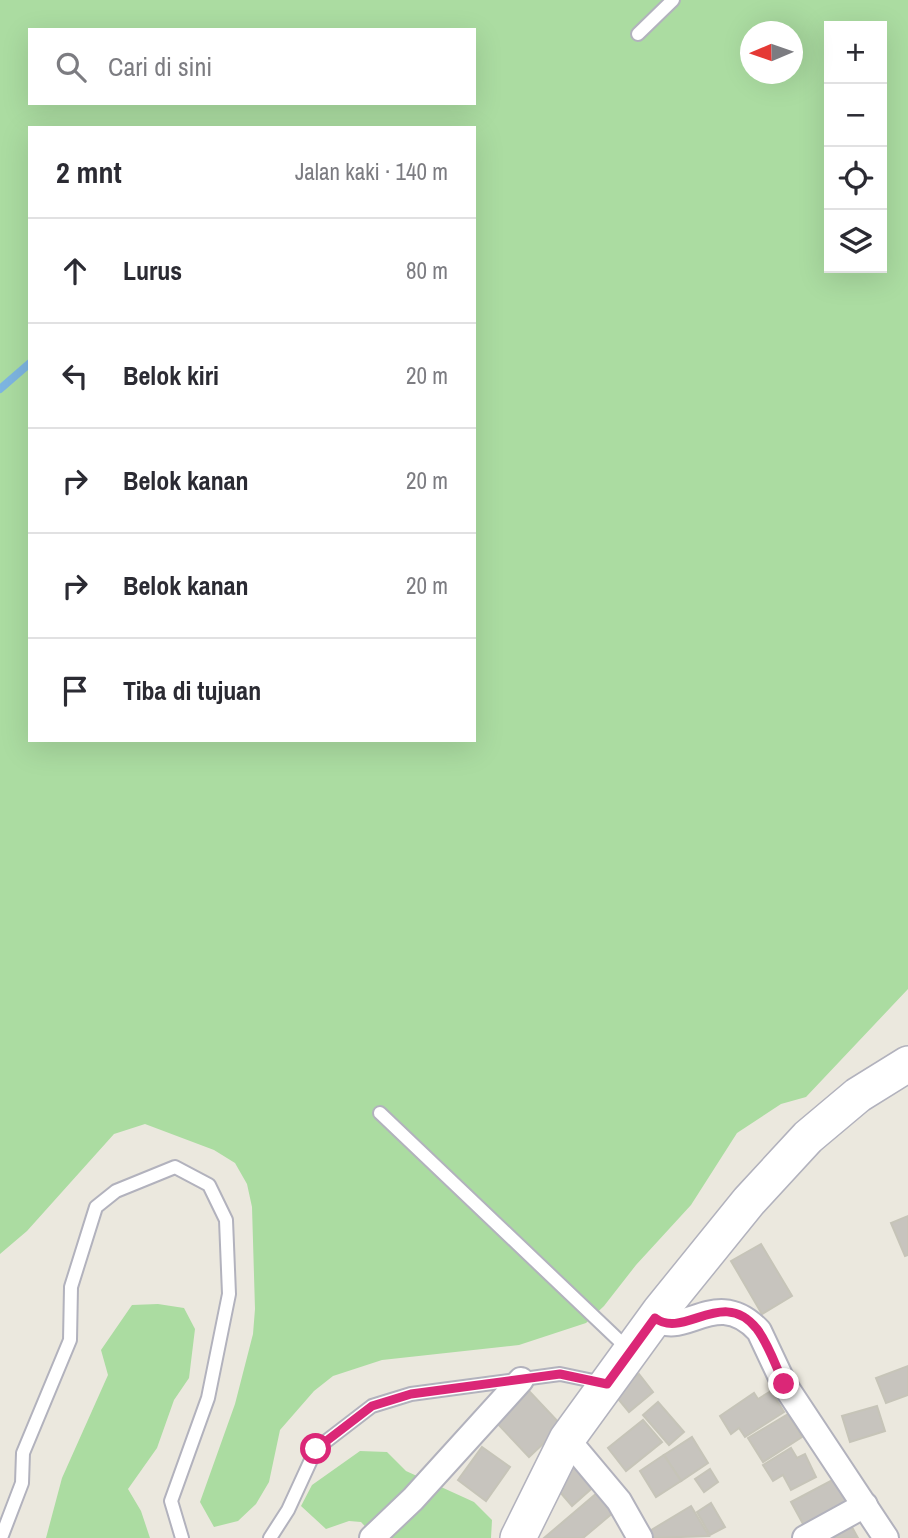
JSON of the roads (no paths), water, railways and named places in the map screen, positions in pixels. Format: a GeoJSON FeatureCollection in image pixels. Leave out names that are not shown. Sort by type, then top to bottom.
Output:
{"type":"FeatureCollection","features":[{"type":"Feature","properties":{"kind":"main road"},"geometry":{"type":"LineString","coordinates":[[518,1538],[567,1439],[655,1318],[749,1201],[808,1137],[858,1095],[908,1064]]}},
{"type":"Feature","properties":{"kind":"street"},"geometry":{"type":"LineString","coordinates":[[655,1318],[670,1325],[722,1311],[744,1318],[752,1324],[784,1384],[886,1538]]}},
{"type":"Feature","properties":{"kind":"street"},"geometry":{"type":"LineString","coordinates":[[372,1538],[414,1499],[521,1380]]}},
{"type":"Feature","properties":{"kind":"street"},"geometry":{"type":"LineString","coordinates":[[567,1439],[619,1500],[640,1538]]}},
{"type":"Feature","properties":{"kind":"street"},"geometry":{"type":"LineString","coordinates":[[806,1538],[865,1506]]}},
{"type":"Feature","properties":{"kind":"lane"},"geometry":{"type":"LineString","coordinates":[[638,34],[673,0]]}},
{"type":"Feature","properties":{"kind":"lane"},"geometry":{"type":"LineString","coordinates":[[380,1113],[631,1351]]}},
{"type":"Feature","properties":{"kind":"lane"},"geometry":{"type":"LineString","coordinates":[[1,1538],[22,1483],[23,1453],[70,1340],[71,1287],[96,1206],[116,1191],[175,1167],[209,1185],[226,1220],[229,1294],[208,1398],[171,1501],[182,1538]]}},
{"type":"Feature","properties":{"kind":"lane"},"geometry":{"type":"LineString","coordinates":[[270,1538],[288,1510],[316,1449],[372,1406],[411,1394],[560,1374],[607,1384]]}},
{"type":"Feature","properties":{"kind":"waterway"},"geometry":{"type":"LineString","coordinates":[[0,389],[28,365]]}}]}
